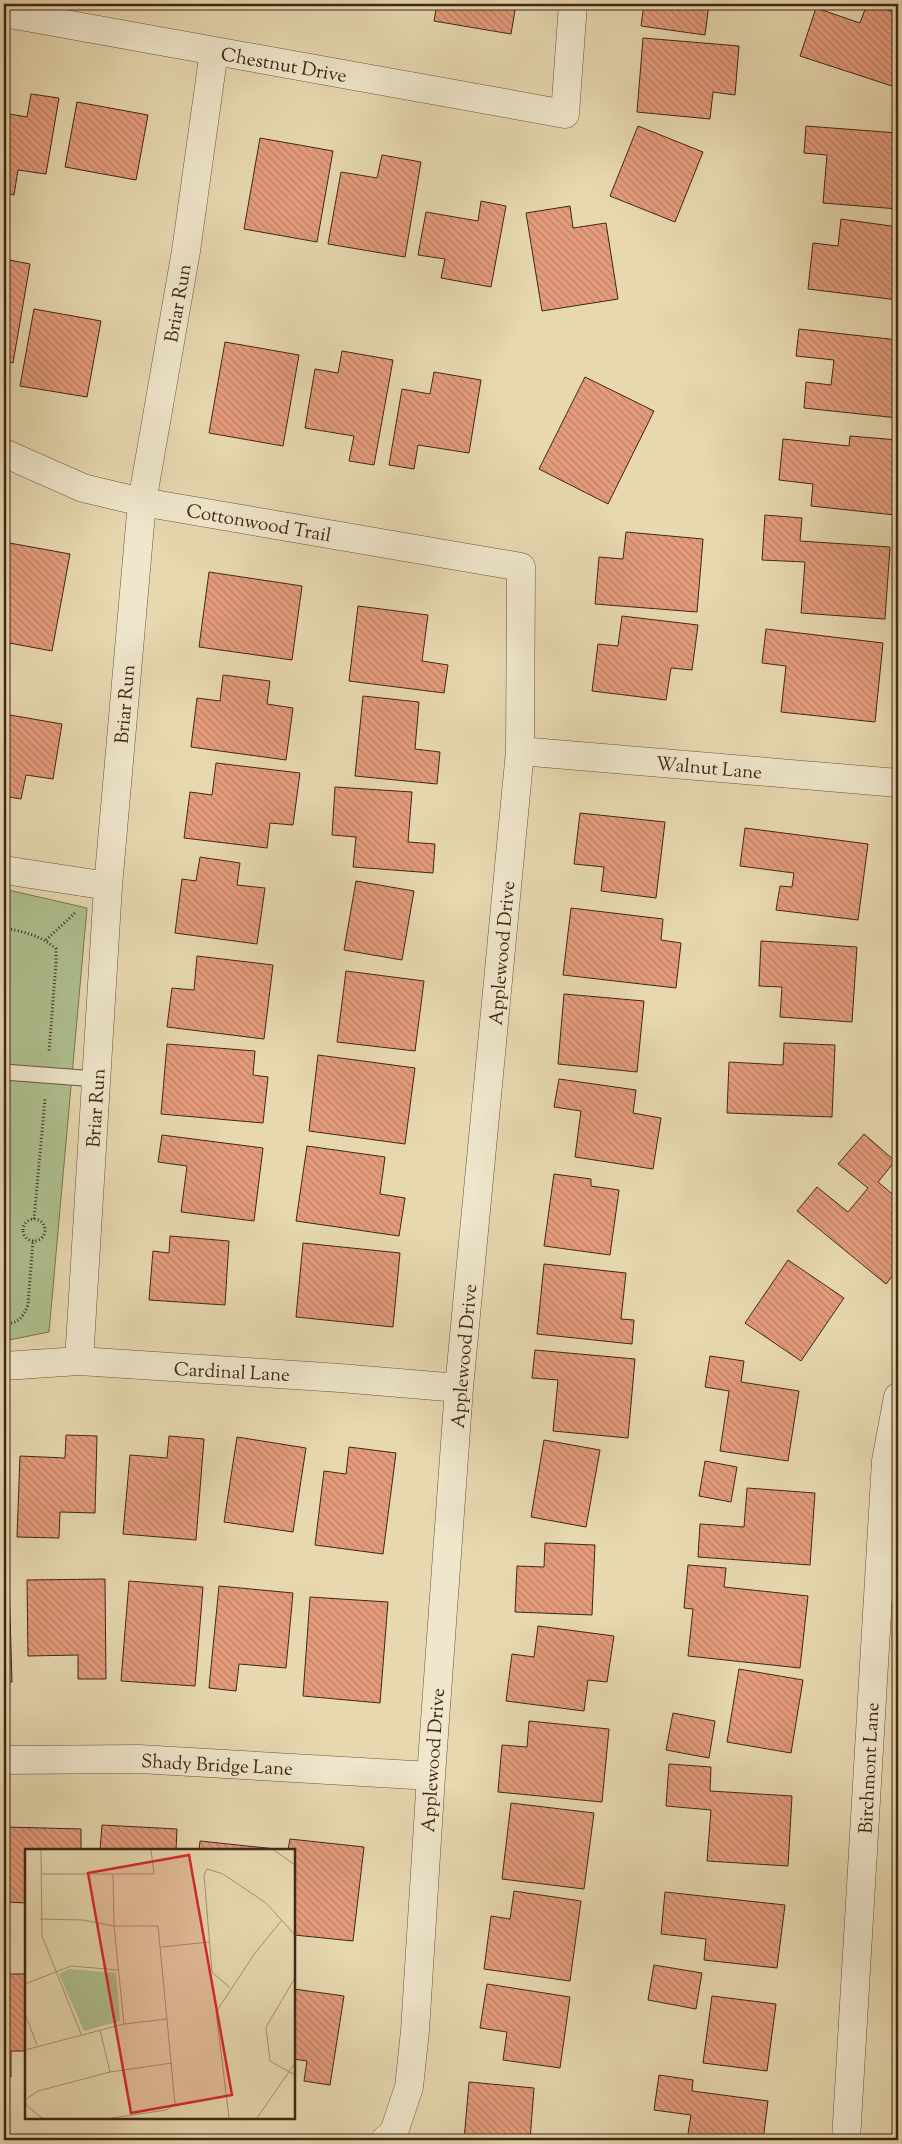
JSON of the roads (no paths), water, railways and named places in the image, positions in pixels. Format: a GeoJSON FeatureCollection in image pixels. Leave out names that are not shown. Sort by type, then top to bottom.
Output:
{"type":"FeatureCollection","features":[{"type":"Feature","properties":{"kind":"street","name":"Chestnut Drive"},"geometry":{"type":"LineString","coordinates":[[4,14],[565,114],[573,4]]}},
{"type":"Feature","properties":{"kind":"street","name":"Briar Run"},"geometry":{"type":"LineString","coordinates":[[79,1361],[108,886],[142,502],[186,251],[214,52]]}},
{"type":"Feature","properties":{"kind":"street","name":"Cottonwood Trail"},"geometry":{"type":"LineString","coordinates":[[4,453],[83,488],[142,502],[521,567]]}},
{"type":"Feature","properties":{"kind":"street","name":"Applewood Drive"},"geometry":{"type":"LineString","coordinates":[[385,2140],[394,2132],[409,2087],[415,2031],[459,1388],[520,751],[521,567]]}},
{"type":"Feature","properties":{"kind":"street","name":"Walnut Lane"},"geometry":{"type":"LineString","coordinates":[[520,751],[898,783]]}},
{"type":"Feature","properties":{"kind":"street"},"geometry":{"type":"LineString","coordinates":[[4,870],[108,886]]}},
{"type":"Feature","properties":{"kind":"street","name":"Cardinal Lane"},"geometry":{"type":"LineString","coordinates":[[4,1366],[79,1361],[340,1378],[459,1388]]}},
{"type":"Feature","properties":{"kind":"street","name":"Birchmont Lane"},"geometry":{"type":"LineString","coordinates":[[846,2140],[886,1462],[898,1397]]}},
{"type":"Feature","properties":{"kind":"street","name":"Shady Bridge Lane"},"geometry":{"type":"LineString","coordinates":[[4,1760],[139,1759],[431,1776]]}},
{"type":"Feature","properties":{"kind":"lane"},"geometry":{"type":"LineString","coordinates":[[4,1072],[96,1079]]}}]}
